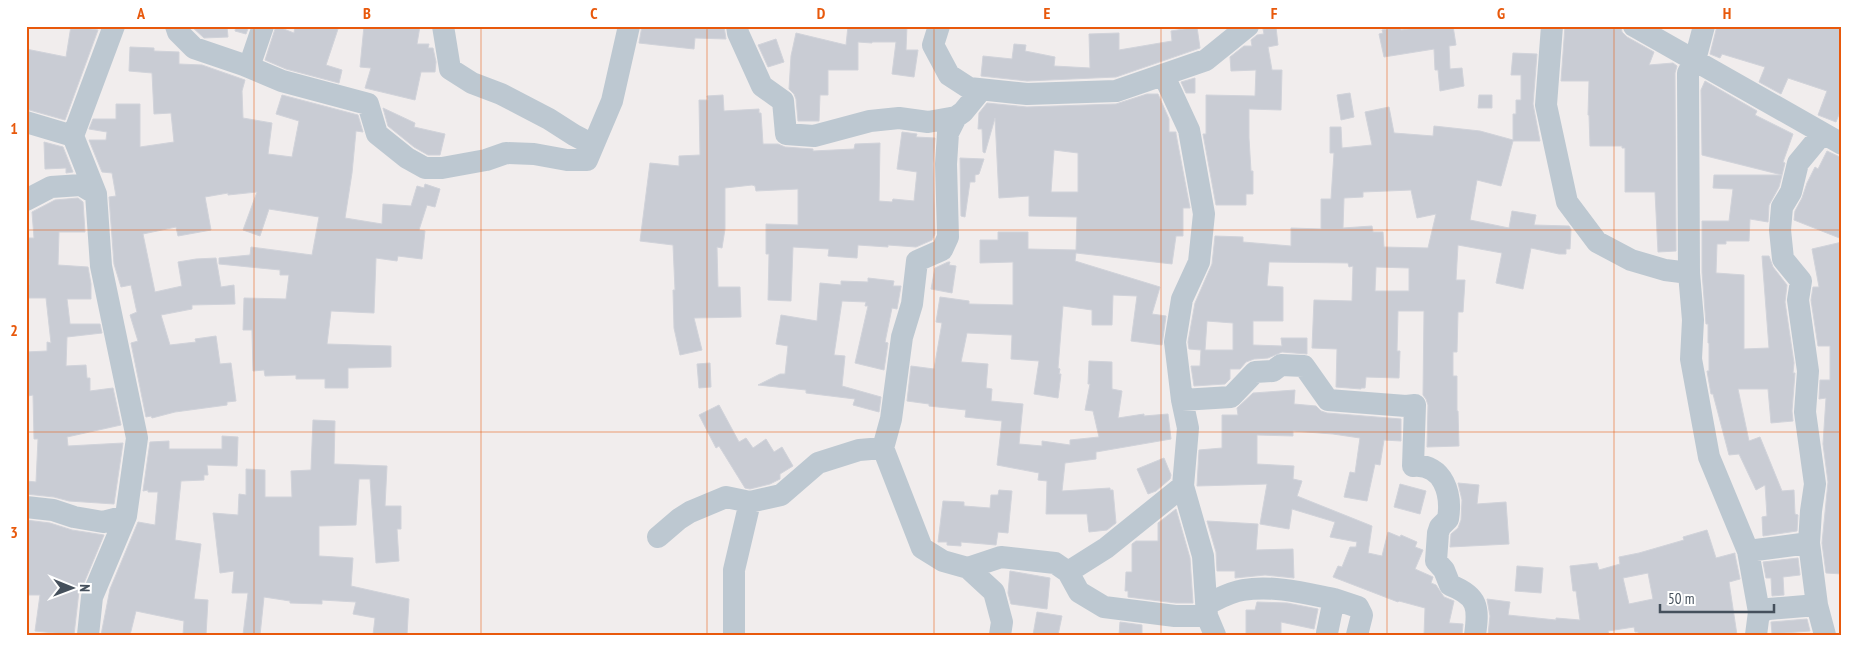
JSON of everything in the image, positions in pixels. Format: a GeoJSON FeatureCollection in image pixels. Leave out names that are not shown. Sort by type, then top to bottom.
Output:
{"type":"FeatureCollection","features":[{"type":"Feature","properties":{"kind":"street"},"geometry":{"type":"LineString","coordinates":[[88,635],[92,597],[126,516],[137,438],[100,266],[96,194],[73,136],[114,26]]}},
{"type":"Feature","properties":{"kind":"street"},"geometry":{"type":"LineString","coordinates":[[176,26],[178,32],[194,48],[249,67],[282,81],[368,104],[377,134],[407,158],[425,168],[442,168],[486,160],[506,153],[534,154],[566,160],[587,160],[612,101],[629,26]]}},
{"type":"Feature","properties":{"kind":"street"},"geometry":{"type":"LineString","coordinates":[[249,67],[263,26]]}},
{"type":"Feature","properties":{"kind":"street"},"geometry":{"type":"LineString","coordinates":[[443,26],[450,69],[472,83],[501,94],[549,119],[574,136],[593,145]]}},
{"type":"Feature","properties":{"kind":"street"},"geometry":{"type":"LineString","coordinates":[[737,26],[738,33],[762,86],[783,101],[786,134],[814,136],[870,121],[899,118],[928,122],[956,117],[963,112],[981,90]]}},
{"type":"Feature","properties":{"kind":"street"},"geometry":{"type":"LineString","coordinates":[[939,26],[933,45],[949,75],[969,88],[1027,94],[1116,91],[1206,60],[1248,26]]}},
{"type":"Feature","properties":{"kind":"street"},"geometry":{"type":"LineString","coordinates":[[1552,26],[1546,105],[1567,202],[1597,242],[1631,260],[1665,270],[1689,273]]}},
{"type":"Feature","properties":{"kind":"street"},"geometry":{"type":"LineString","coordinates":[[1634,26],[1842,144]]}},
{"type":"Feature","properties":{"kind":"street"},"geometry":{"type":"LineString","coordinates":[[1704,26],[1695,60],[1688,73],[1689,273],[1693,320],[1691,359],[1709,457],[1748,551],[1752,629]]}},
{"type":"Feature","properties":{"kind":"street"},"geometry":{"type":"LineString","coordinates":[[1164,76],[1189,130],[1204,214],[1200,262],[1182,299],[1175,342],[1182,400],[1188,428],[1183,486],[1203,556],[1210,618]]}},
{"type":"Feature","properties":{"kind":"street"},"geometry":{"type":"LineString","coordinates":[[956,117],[948,133],[946,215],[948,237],[942,250],[917,261],[912,304],[902,338],[891,419],[883,448],[922,548],[943,561],[968,568],[994,592],[1002,622],[1000,635]]}},
{"type":"Feature","properties":{"kind":"street"},"geometry":{"type":"LineString","coordinates":[[26,122],[73,136]]}},
{"type":"Feature","properties":{"kind":"street"},"geometry":{"type":"LineString","coordinates":[[1822,134],[1798,163],[1790,192],[1782,207],[1780,230],[1783,259],[1801,281],[1798,300],[1808,371],[1805,412],[1816,484],[1811,511],[1809,543],[1817,604],[1825,635]]}},
{"type":"Feature","properties":{"kind":"street"},"geometry":{"type":"LineString","coordinates":[[26,200],[51,188],[81,185],[96,194]]}},
{"type":"Feature","properties":{"kind":"street"},"geometry":{"type":"LineString","coordinates":[[1182,400],[1231,397],[1255,372],[1273,371],[1281,365],[1304,366],[1328,400],[1406,406],[1414,404],[1413,466],[1419,465],[1434,471],[1444,480],[1448,496],[1448,519],[1438,533],[1436,561],[1444,570],[1450,585],[1464,590],[1476,608],[1478,618],[1475,635]]}},
{"type":"Feature","properties":{"kind":"street"},"geometry":{"type":"LineString","coordinates":[[658,537],[684,516],[726,497],[750,502],[780,494],[818,463],[858,450],[883,448]]}},
{"type":"Feature","properties":{"kind":"street"},"geometry":{"type":"LineString","coordinates":[[1068,572],[1106,548],[1183,486]]}},
{"type":"Feature","properties":{"kind":"street"},"geometry":{"type":"LineString","coordinates":[[734,635],[734,570],[750,502]]}},
{"type":"Feature","properties":{"kind":"street"},"geometry":{"type":"LineString","coordinates":[[26,507],[53,510],[74,517],[103,522],[126,516]]}},
{"type":"Feature","properties":{"kind":"street"},"geometry":{"type":"LineString","coordinates":[[1748,551],[1809,543]]}},
{"type":"Feature","properties":{"kind":"street"},"geometry":{"type":"LineString","coordinates":[[968,568],[1000,557],[1055,563],[1068,572],[1079,592],[1104,607],[1175,616],[1210,618],[1242,590],[1267,588],[1285,590],[1334,599],[1358,607],[1362,614],[1357,635]]}},
{"type":"Feature","properties":{"kind":"street"},"geometry":{"type":"LineString","coordinates":[[1327,633],[1334,599]]}},
{"type":"Feature","properties":{"kind":"street"},"geometry":{"type":"LineString","coordinates":[[1752,629],[1769,608],[1817,604]]}},
{"type":"Feature","properties":{"kind":"building"},"geometry":{"type":"Polygon","coordinates":[[[71,26],[98,30],[65,120],[26,109],[26,49],[66,57],[71,26]]]}},
{"type":"Feature","properties":{"kind":"building"},"geometry":{"type":"Polygon","coordinates":[[[191,26],[227,26],[228,37],[204,38],[191,26]]]}},
{"type":"Feature","properties":{"kind":"building"},"geometry":{"type":"Polygon","coordinates":[[[236,26],[249,26],[246,34],[235,31],[236,26]]]}},
{"type":"Feature","properties":{"kind":"building"},"geometry":{"type":"Polygon","coordinates":[[[276,26],[294,33],[295,26],[339,26],[326,65],[342,70],[339,83],[286,69],[265,60],[276,26]]]}},
{"type":"Feature","properties":{"kind":"building"},"geometry":{"type":"Polygon","coordinates":[[[364,26],[420,26],[417,44],[429,44],[428,48],[433,48],[436,62],[435,72],[421,72],[415,100],[365,88],[371,68],[360,67],[364,26]]]}},
{"type":"Feature","properties":{"kind":"building"},"geometry":{"type":"Polygon","coordinates":[[[642,26],[724,26],[726,39],[695,38],[694,49],[639,43],[642,26]]]}},
{"type":"Feature","properties":{"kind":"building"},"geometry":{"type":"Polygon","coordinates":[[[848,26],[907,26],[906,50],[918,50],[914,77],[892,74],[896,42],[858,42],[858,70],[828,70],[828,95],[820,95],[819,121],[798,121],[796,99],[789,89],[791,56],[796,33],[846,45],[848,26]]]}},
{"type":"Feature","properties":{"kind":"building"},"geometry":{"type":"Polygon","coordinates":[[[1431,26],[1453,26],[1456,45],[1449,46],[1450,69],[1462,68],[1464,86],[1440,91],[1438,70],[1435,70],[1434,49],[1384,57],[1379,34],[1383,33],[1382,30],[1400,27],[1401,30],[1431,26]]]}},
{"type":"Feature","properties":{"kind":"building"},"geometry":{"type":"Polygon","coordinates":[[[1565,26],[1621,26],[1622,32],[1627,37],[1654,52],[1649,65],[1673,63],[1677,66],[1675,73],[1676,251],[1658,252],[1655,192],[1625,192],[1625,148],[1622,148],[1622,146],[1590,146],[1588,115],[1589,81],[1561,81],[1565,26]]]}},
{"type":"Feature","properties":{"kind":"building"},"geometry":{"type":"Polygon","coordinates":[[[1717,26],[1842,26],[1842,107],[1836,122],[1818,115],[1827,91],[1788,78],[1781,94],[1759,82],[1765,67],[1722,54],[1720,58],[1710,54],[1717,26]]]}},
{"type":"Feature","properties":{"kind":"building"},"geometry":{"type":"Polygon","coordinates":[[[1197,27],[1200,48],[1116,77],[1027,81],[981,76],[983,56],[1012,59],[1014,44],[1026,45],[1025,51],[1055,57],[1054,66],[1090,68],[1089,34],[1119,33],[1119,50],[1172,41],[1171,31],[1197,27]]]}},
{"type":"Feature","properties":{"kind":"building"},"geometry":{"type":"Polygon","coordinates":[[[1276,27],[1278,45],[1268,47],[1272,70],[1282,70],[1281,110],[1249,109],[1253,194],[1246,194],[1246,205],[1216,205],[1203,134],[1206,134],[1206,95],[1255,96],[1256,70],[1231,71],[1230,57],[1244,46],[1252,46],[1251,40],[1257,35],[1264,34],[1263,29],[1276,27]]]}},
{"type":"Feature","properties":{"kind":"building"},"geometry":{"type":"Polygon","coordinates":[[[776,39],[784,62],[768,67],[758,45],[776,39]]]}},
{"type":"Feature","properties":{"kind":"building"},"geometry":{"type":"Polygon","coordinates":[[[130,47],[154,48],[154,51],[179,52],[179,64],[202,65],[245,80],[242,91],[243,118],[272,123],[268,154],[292,157],[299,121],[276,114],[282,95],[358,115],[363,132],[356,131],[345,218],[382,224],[383,204],[411,206],[417,186],[424,188],[425,184],[440,189],[435,207],[427,205],[419,230],[425,231],[422,259],[398,256],[397,261],[376,258],[374,313],[331,311],[327,344],[391,346],[391,367],[348,368],[348,388],[325,388],[325,379],[296,379],[296,375],[265,376],[264,370],[253,371],[252,330],[243,330],[244,298],[286,299],[289,275],[280,275],[280,270],[219,264],[219,258],[250,255],[251,247],[312,255],[319,217],[269,209],[260,236],[243,230],[257,192],[228,195],[228,193],[205,197],[211,230],[178,236],[176,227],[143,234],[155,292],[182,286],[178,262],[196,259],[216,258],[221,287],[234,285],[235,304],[192,305],[192,309],[161,315],[170,345],[196,342],[195,339],[216,336],[220,364],[231,363],[236,401],[227,402],[227,405],[175,412],[152,418],[151,416],[146,417],[131,343],[138,341],[130,315],[137,312],[131,285],[121,287],[114,264],[109,197],[116,196],[112,173],[102,172],[89,140],[106,140],[107,132],[89,129],[93,119],[116,119],[116,104],[140,104],[140,147],[174,142],[171,113],[154,114],[152,73],[129,71],[130,47]]]}},
{"type":"Feature","properties":{"kind":"building"},"geometry":{"type":"Polygon","coordinates":[[[1513,53],[1537,54],[1533,104],[1540,141],[1513,141],[1501,186],[1477,180],[1470,220],[1509,228],[1512,211],[1536,215],[1534,225],[1569,226],[1571,229],[1570,249],[1566,249],[1566,254],[1559,254],[1531,248],[1523,289],[1496,283],[1502,253],[1458,245],[1456,280],[1465,280],[1463,312],[1458,312],[1457,352],[1453,352],[1453,376],[1457,376],[1459,446],[1427,447],[1428,405],[1423,395],[1424,311],[1398,311],[1397,351],[1400,351],[1399,378],[1366,377],[1365,388],[1336,387],[1337,349],[1312,348],[1314,300],[1352,301],[1353,266],[1349,267],[1348,263],[1269,262],[1267,286],[1283,287],[1283,321],[1253,321],[1253,345],[1282,346],[1281,338],[1307,338],[1307,354],[1282,352],[1268,358],[1254,359],[1246,362],[1240,369],[1230,369],[1230,379],[1225,384],[1194,386],[1191,366],[1200,366],[1201,350],[1189,349],[1188,342],[1195,303],[1212,264],[1215,236],[1243,237],[1243,242],[1291,246],[1291,228],[1321,229],[1321,199],[1331,199],[1334,153],[1330,153],[1330,127],[1341,127],[1342,148],[1372,145],[1365,112],[1389,107],[1394,133],[1433,136],[1434,126],[1480,131],[1513,140],[1513,114],[1516,114],[1516,100],[1521,100],[1521,75],[1511,75],[1513,53]],[[1411,190],[1363,192],[1363,197],[1344,198],[1343,228],[1372,226],[1373,232],[1383,232],[1384,247],[1428,248],[1436,214],[1417,218],[1411,190]],[[1376,267],[1375,291],[1409,291],[1409,268],[1376,267]],[[1207,321],[1205,350],[1233,350],[1233,323],[1207,321]]]}},
{"type":"Feature","properties":{"kind":"building"},"geometry":{"type":"Polygon","coordinates":[[[1195,78],[1195,93],[1186,93],[1181,82],[1195,78]]]}},
{"type":"Feature","properties":{"kind":"building"},"geometry":{"type":"Polygon","coordinates":[[[1705,81],[1757,111],[1755,115],[1793,134],[1783,162],[1785,163],[1782,175],[1702,155],[1701,90],[1705,81]]]}},
{"type":"Feature","properties":{"kind":"building"},"geometry":{"type":"Polygon","coordinates":[[[1350,93],[1354,117],[1341,120],[1337,95],[1350,93]]]}},
{"type":"Feature","properties":{"kind":"building"},"geometry":{"type":"Polygon","coordinates":[[[1147,94],[1158,94],[1169,119],[1169,132],[1176,132],[1190,208],[1183,208],[1183,236],[1176,236],[1172,264],[1076,253],[1075,261],[1160,287],[1152,314],[1166,316],[1162,345],[1131,341],[1137,296],[1113,295],[1112,325],[1092,325],[1092,310],[1063,306],[1058,368],[1060,369],[1059,374],[1061,374],[1058,398],[1034,394],[1039,361],[1011,359],[1012,335],[967,333],[961,362],[988,364],[986,388],[992,389],[991,401],[1023,404],[1019,444],[1042,446],[1042,441],[1070,445],[1070,440],[1099,437],[1093,411],[1085,410],[1090,384],[1088,384],[1089,361],[1112,362],[1112,389],[1122,391],[1118,418],[1144,414],[1144,416],[1168,414],[1171,439],[1096,452],[1096,459],[1065,463],[1062,491],[1110,488],[1110,490],[1113,490],[1116,523],[1107,530],[1089,532],[1087,514],[1046,514],[1047,481],[1038,480],[1039,473],[997,465],[1002,421],[965,417],[966,410],[929,406],[929,404],[907,401],[911,366],[934,369],[942,323],[936,322],[940,297],[969,301],[969,304],[1013,305],[1013,262],[980,263],[980,240],[998,240],[998,232],[1028,232],[1028,249],[1076,250],[1077,217],[1029,216],[1029,196],[999,198],[995,118],[985,153],[983,152],[982,129],[978,129],[979,113],[987,103],[1027,107],[1116,104],[1147,94]],[[1054,150],[1051,192],[1078,192],[1078,153],[1054,150]]]}},
{"type":"Feature","properties":{"kind":"building"},"geometry":{"type":"Polygon","coordinates":[[[723,95],[724,111],[759,109],[759,113],[761,113],[763,144],[778,144],[785,147],[813,149],[813,151],[854,149],[855,144],[880,143],[879,201],[892,202],[893,199],[914,201],[917,172],[897,169],[902,132],[917,134],[916,137],[935,138],[933,164],[935,234],[932,240],[916,247],[858,245],[857,258],[828,256],[829,249],[793,247],[791,301],[768,300],[769,254],[766,254],[766,224],[798,225],[798,189],[756,191],[755,186],[752,185],[725,188],[725,229],[722,248],[717,247],[718,287],[740,287],[741,317],[694,318],[702,350],[680,355],[674,328],[673,245],[640,241],[650,163],[679,166],[679,156],[700,155],[699,100],[708,100],[707,96],[723,95]]]}},
{"type":"Feature","properties":{"kind":"building"},"geometry":{"type":"Polygon","coordinates":[[[1479,95],[1492,95],[1492,108],[1478,108],[1479,95]]]}},
{"type":"Feature","properties":{"kind":"building"},"geometry":{"type":"Polygon","coordinates":[[[383,108],[415,123],[414,127],[445,134],[440,155],[428,155],[414,147],[388,126],[383,108]]]}},
{"type":"Feature","properties":{"kind":"building"},"geometry":{"type":"Polygon","coordinates":[[[44,142],[63,147],[73,172],[66,173],[66,168],[45,169],[44,142]]]}},
{"type":"Feature","properties":{"kind":"building"},"geometry":{"type":"Polygon","coordinates":[[[1827,151],[1842,158],[1842,239],[1794,220],[1795,211],[1807,183],[1815,167],[1818,169],[1827,151]]]}},
{"type":"Feature","properties":{"kind":"building"},"geometry":{"type":"Polygon","coordinates":[[[960,158],[984,159],[979,174],[975,175],[975,182],[970,182],[965,217],[961,216],[960,158]]]}},
{"type":"Feature","properties":{"kind":"building"},"geometry":{"type":"Polygon","coordinates":[[[1714,175],[1782,175],[1779,187],[1769,205],[1768,222],[1750,219],[1749,241],[1726,241],[1726,244],[1717,244],[1716,273],[1744,275],[1744,349],[1769,348],[1762,256],[1769,256],[1773,267],[1787,285],[1785,302],[1794,363],[1793,373],[1795,373],[1793,421],[1771,423],[1768,389],[1738,389],[1749,441],[1760,437],[1782,491],[1794,490],[1795,514],[1798,515],[1797,531],[1763,536],[1762,517],[1767,516],[1765,485],[1756,490],[1739,454],[1729,455],[1713,394],[1711,394],[1707,371],[1709,371],[1709,343],[1702,272],[1702,221],[1729,221],[1733,189],[1713,188],[1714,175]]]}},
{"type":"Feature","properties":{"kind":"building"},"geometry":{"type":"Polygon","coordinates":[[[78,198],[83,202],[85,232],[59,232],[58,265],[88,267],[91,299],[67,299],[70,324],[100,324],[102,333],[67,337],[66,366],[86,365],[87,378],[90,378],[90,391],[113,388],[121,425],[67,437],[68,446],[123,443],[114,504],[69,501],[54,497],[26,494],[26,481],[36,482],[38,439],[34,439],[33,395],[28,396],[26,352],[47,351],[47,342],[51,343],[46,298],[26,298],[26,285],[29,285],[29,259],[26,259],[26,238],[34,238],[32,212],[55,200],[78,198]]]}},
{"type":"Feature","properties":{"kind":"building"},"geometry":{"type":"Polygon","coordinates":[[[1842,242],[1842,574],[1826,573],[1822,543],[1828,482],[1823,444],[1826,398],[1819,399],[1820,380],[1830,380],[1830,346],[1818,346],[1811,300],[1813,287],[1819,287],[1812,249],[1842,242]]]}},
{"type":"Feature","properties":{"kind":"building"},"geometry":{"type":"Polygon","coordinates":[[[950,262],[949,265],[956,266],[952,293],[931,289],[935,268],[950,262]]]}},
{"type":"Feature","properties":{"kind":"building"},"geometry":{"type":"Polygon","coordinates":[[[868,278],[894,281],[893,286],[901,286],[897,309],[892,308],[885,342],[888,343],[884,370],[855,363],[868,306],[865,306],[866,302],[842,301],[834,355],[845,356],[842,386],[881,397],[879,412],[853,405],[855,399],[806,393],[806,390],[758,385],[780,374],[785,374],[788,346],[776,344],[781,315],[817,321],[820,283],[841,285],[841,281],[868,282],[868,278]]]}},
{"type":"Feature","properties":{"kind":"building"},"geometry":{"type":"Polygon","coordinates":[[[710,363],[711,387],[699,388],[697,364],[710,363]]]}},
{"type":"Feature","properties":{"kind":"building"},"geometry":{"type":"Polygon","coordinates":[[[1295,390],[1294,404],[1316,406],[1321,411],[1327,413],[1401,419],[1401,441],[1384,440],[1380,465],[1375,464],[1367,501],[1344,497],[1350,472],[1355,473],[1360,438],[1293,431],[1293,436],[1257,435],[1257,464],[1294,466],[1293,479],[1302,481],[1297,496],[1372,526],[1368,553],[1382,556],[1388,532],[1417,542],[1415,547],[1423,550],[1415,569],[1433,577],[1431,583],[1436,585],[1444,597],[1454,601],[1449,623],[1463,624],[1462,635],[1424,635],[1425,608],[1398,602],[1333,577],[1338,566],[1342,567],[1350,547],[1356,547],[1357,542],[1330,537],[1335,522],[1292,509],[1289,529],[1260,524],[1267,484],[1197,486],[1199,450],[1222,448],[1222,415],[1238,415],[1237,408],[1253,393],[1295,390]]]}},
{"type":"Feature","properties":{"kind":"building"},"geometry":{"type":"Polygon","coordinates":[[[719,405],[739,442],[746,438],[753,448],[766,439],[774,452],[782,447],[793,466],[780,474],[780,479],[770,484],[750,489],[745,488],[719,446],[716,448],[699,415],[719,405]]]}},
{"type":"Feature","properties":{"kind":"building"},"geometry":{"type":"Polygon","coordinates":[[[313,420],[335,421],[334,464],[387,466],[385,506],[401,506],[401,529],[397,529],[399,561],[376,563],[370,479],[359,479],[356,525],[319,526],[319,556],[353,558],[351,586],[409,599],[407,635],[373,635],[375,618],[353,614],[356,602],[322,600],[322,604],[290,603],[290,601],[264,597],[260,635],[243,635],[248,593],[232,593],[234,571],[220,573],[213,513],[238,515],[239,494],[246,495],[246,469],[265,470],[265,497],[292,497],[291,471],[311,470],[313,420]]]}},
{"type":"Feature","properties":{"kind":"building"},"geometry":{"type":"Polygon","coordinates":[[[222,436],[238,437],[237,466],[207,465],[208,475],[204,475],[204,480],[181,481],[175,540],[201,544],[194,599],[208,600],[206,635],[183,635],[184,621],[136,611],[130,635],[101,635],[110,589],[138,522],[155,525],[158,492],[143,491],[150,442],[169,441],[169,449],[222,449],[222,436]]]}},
{"type":"Feature","properties":{"kind":"building"},"geometry":{"type":"Polygon","coordinates":[[[1164,458],[1171,475],[1170,479],[1156,491],[1148,494],[1137,469],[1164,458]]]}},
{"type":"Feature","properties":{"kind":"building"},"geometry":{"type":"Polygon","coordinates":[[[1458,483],[1479,485],[1477,504],[1506,502],[1509,544],[1450,547],[1451,534],[1458,528],[1461,520],[1462,500],[1458,483]]]}},
{"type":"Feature","properties":{"kind":"building"},"geometry":{"type":"Polygon","coordinates":[[[1400,484],[1426,491],[1420,514],[1394,507],[1400,484]]]}},
{"type":"Feature","properties":{"kind":"building"},"geometry":{"type":"Polygon","coordinates":[[[999,490],[1012,491],[1008,533],[998,532],[996,545],[961,542],[961,546],[947,545],[947,542],[938,542],[943,501],[964,502],[964,506],[990,508],[991,495],[998,495],[999,490]]]}},
{"type":"Feature","properties":{"kind":"building"},"geometry":{"type":"Polygon","coordinates":[[[1176,509],[1190,558],[1193,603],[1176,603],[1128,597],[1128,591],[1125,591],[1126,572],[1132,572],[1132,544],[1136,541],[1158,541],[1158,523],[1176,509]]]}},
{"type":"Feature","properties":{"kind":"building"},"geometry":{"type":"Polygon","coordinates":[[[26,520],[50,523],[72,530],[104,535],[84,583],[80,582],[74,635],[35,631],[40,595],[26,595],[26,520]]]}},
{"type":"Feature","properties":{"kind":"building"},"geometry":{"type":"Polygon","coordinates":[[[1207,521],[1258,524],[1256,550],[1293,549],[1294,578],[1265,575],[1235,578],[1235,571],[1217,571],[1216,552],[1207,521]]]}},
{"type":"Feature","properties":{"kind":"building"},"geometry":{"type":"Polygon","coordinates":[[[1707,530],[1716,558],[1735,553],[1740,579],[1729,582],[1737,635],[1638,635],[1634,627],[1608,631],[1609,635],[1488,635],[1490,616],[1487,599],[1510,602],[1508,615],[1556,620],[1556,618],[1580,620],[1576,591],[1573,591],[1570,566],[1597,563],[1599,570],[1620,564],[1619,557],[1684,540],[1683,537],[1707,530]],[[1648,573],[1623,578],[1629,604],[1653,599],[1648,573]]]}},
{"type":"Feature","properties":{"kind":"building"},"geometry":{"type":"Polygon","coordinates":[[[1798,558],[1800,575],[1783,577],[1784,595],[1772,596],[1771,578],[1766,578],[1763,562],[1798,558]]]}},
{"type":"Feature","properties":{"kind":"building"},"geometry":{"type":"Polygon","coordinates":[[[1517,566],[1543,568],[1541,593],[1515,591],[1517,566]]]}},
{"type":"Feature","properties":{"kind":"building"},"geometry":{"type":"Polygon","coordinates":[[[1010,571],[1050,578],[1047,609],[1011,604],[1008,593],[1010,571]]]}},
{"type":"Feature","properties":{"kind":"building"},"geometry":{"type":"Polygon","coordinates":[[[1257,602],[1287,603],[1318,609],[1314,629],[1281,622],[1281,635],[1246,635],[1246,610],[1255,610],[1257,602]]]}},
{"type":"Feature","properties":{"kind":"building"},"geometry":{"type":"Polygon","coordinates":[[[1037,612],[1062,616],[1058,635],[1033,635],[1037,612]]]}},
{"type":"Feature","properties":{"kind":"building"},"geometry":{"type":"Polygon","coordinates":[[[1807,619],[1810,631],[1772,634],[1771,622],[1807,619]]]}},
{"type":"Feature","properties":{"kind":"building"},"geometry":{"type":"Polygon","coordinates":[[[1120,622],[1142,625],[1142,635],[1119,635],[1120,622]]]}}]}
